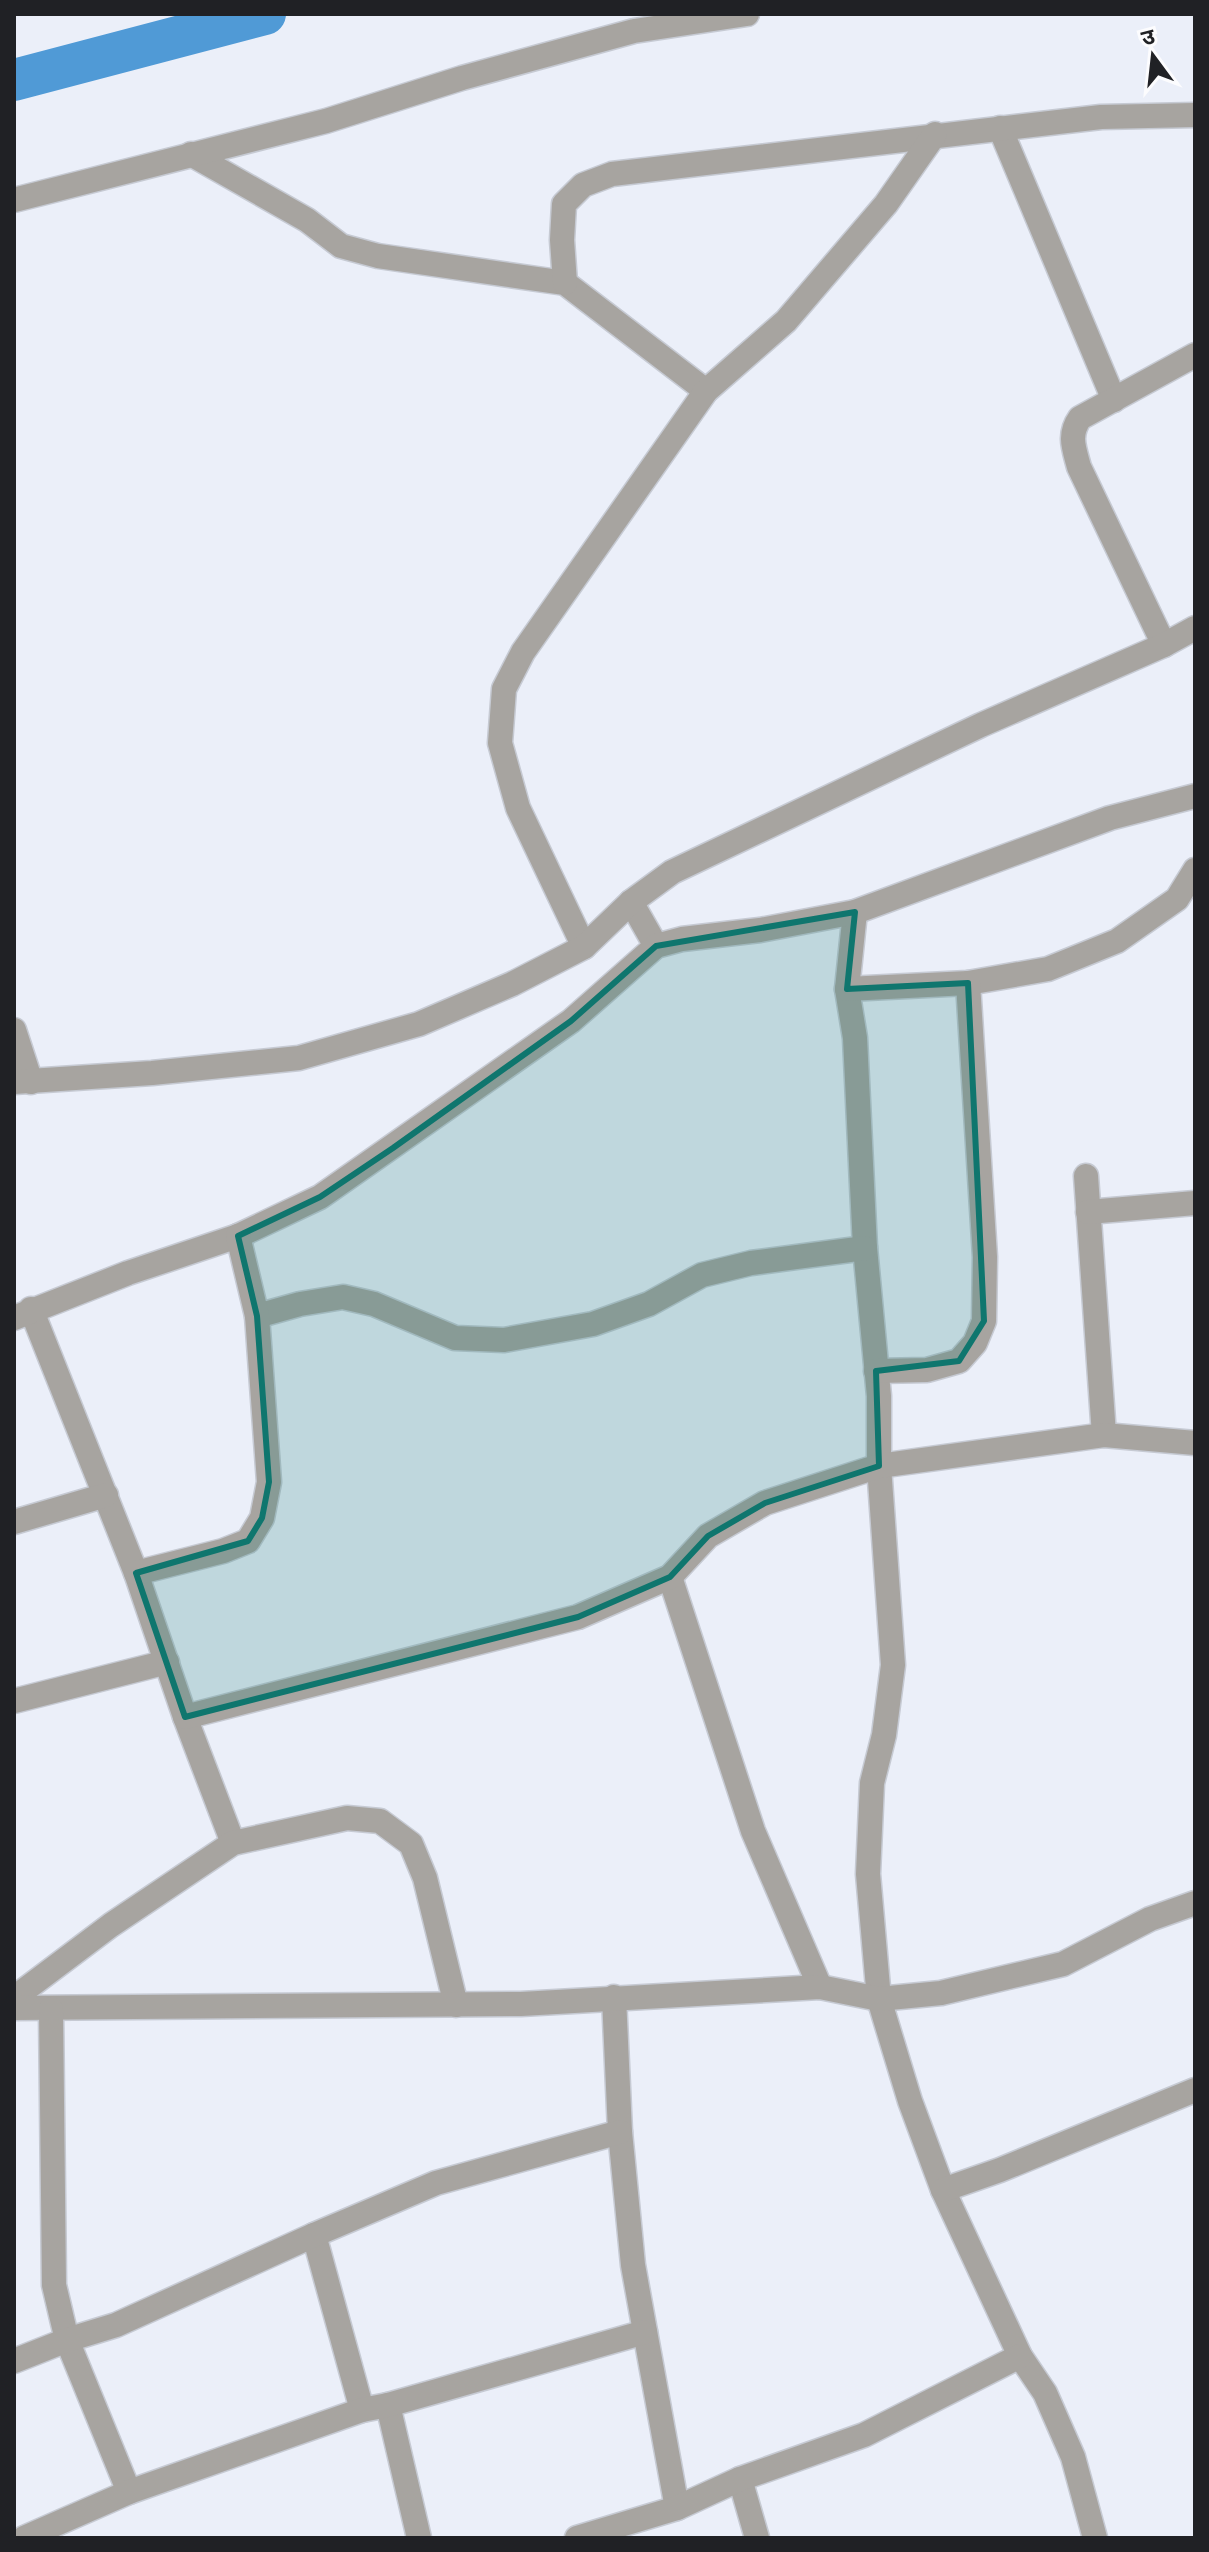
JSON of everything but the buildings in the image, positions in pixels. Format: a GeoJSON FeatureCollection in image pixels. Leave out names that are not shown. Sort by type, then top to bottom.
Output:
{"type":"FeatureCollection","features":[{"type":"Feature","properties":{"kind":"street"},"geometry":{"type":"LineString","coordinates":[[14,200],[326,121],[462,78],[634,31],[747,14]]}},
{"type":"Feature","properties":{"kind":"street"},"geometry":{"type":"LineString","coordinates":[[565,283],[562,240],[564,204],[583,185],[612,174],[1101,117],[1195,115]]}},
{"type":"Feature","properties":{"kind":"street"},"geometry":{"type":"LineString","coordinates":[[1000,128],[1114,400]]}},
{"type":"Feature","properties":{"kind":"street"},"geometry":{"type":"LineString","coordinates":[[584,947],[518,808],[500,743],[504,689],[523,652],[706,391],[786,321],[886,204],[935,134]]}},
{"type":"Feature","properties":{"kind":"street"},"geometry":{"type":"LineString","coordinates":[[191,154],[307,220],[341,246],[378,256],[565,283],[706,391]]}},
{"type":"Feature","properties":{"kind":"street"},"geometry":{"type":"LineString","coordinates":[[1164,645],[1079,467],[1072,443],[1073,429],[1080,418],[1195,355]]}},
{"type":"Feature","properties":{"kind":"street"},"geometry":{"type":"LineString","coordinates":[[14,1030],[23,1082],[299,1058],[419,1024],[512,984],[584,947],[631,902],[672,872],[981,725],[1164,645],[1195,628]]}},
{"type":"Feature","properties":{"kind":"street"},"geometry":{"type":"LineString","coordinates":[[233,1843],[106,1495],[23,1314],[238,1236],[320,1197],[571,1021],[656,946],[682,939],[760,930],[855,912],[1110,818],[1195,796]]}},
{"type":"Feature","properties":{"kind":"street"},"geometry":{"type":"LineString","coordinates":[[847,989],[968,983],[1048,969],[1117,941],[1177,899],[1195,870]]}},
{"type":"Feature","properties":{"kind":"street"},"geometry":{"type":"LineString","coordinates":[[631,902],[656,946]]}},
{"type":"Feature","properties":{"kind":"street"},"geometry":{"type":"LineString","coordinates":[[855,912],[847,989],[855,1038],[865,1248],[876,1371],[879,1466],[893,1665],[884,1735],[872,1783],[869,1844],[868,1874],[879,1999],[910,2101],[943,2190],[1020,2356],[1045,2393],[1073,2457],[1095,2538]]}},
{"type":"Feature","properties":{"kind":"street"},"geometry":{"type":"LineString","coordinates":[[876,1371],[927,1370],[959,1361],[975,1343],[984,1321],[985,1257],[968,983]]}},
{"type":"Feature","properties":{"kind":"street"},"geometry":{"type":"LineString","coordinates":[[1086,1176],[1104,1435]]}},
{"type":"Feature","properties":{"kind":"street"},"geometry":{"type":"LineString","coordinates":[[1088,1212],[1195,1203]]}},
{"type":"Feature","properties":{"kind":"street"},"geometry":{"type":"LineString","coordinates":[[136,1573],[223,1551],[248,1541],[262,1518],[269,1482],[257,1316],[238,1236]]}},
{"type":"Feature","properties":{"kind":"street"},"geometry":{"type":"LineString","coordinates":[[257,1316],[300,1304],[343,1297],[374,1304],[455,1338],[504,1340],[593,1324],[649,1304],[702,1275],[739,1266],[865,1248]]}},
{"type":"Feature","properties":{"kind":"street"},"geometry":{"type":"LineString","coordinates":[[185,1717],[578,1617],[670,1577],[708,1536],[765,1503],[879,1466],[1104,1435],[1195,1443]]}},
{"type":"Feature","properties":{"kind":"street"},"geometry":{"type":"LineString","coordinates":[[14,1522],[106,1495]]}},
{"type":"Feature","properties":{"kind":"street"},"geometry":{"type":"LineString","coordinates":[[670,1577],[753,1831],[820,1987]]}},
{"type":"Feature","properties":{"kind":"street"},"geometry":{"type":"LineString","coordinates":[[14,1701],[167,1662]]}},
{"type":"Feature","properties":{"kind":"street"},"geometry":{"type":"LineString","coordinates":[[14,1998],[111,1925],[233,1843],[347,1818],[380,1821],[411,1844],[425,1878],[456,2005]]}},
{"type":"Feature","properties":{"kind":"street"},"geometry":{"type":"LineString","coordinates":[[14,2008],[521,2004],[820,1987],[879,1999],[941,1993],[1063,1964],[1150,1919],[1195,1903]]}},
{"type":"Feature","properties":{"kind":"street"},"geometry":{"type":"LineString","coordinates":[[614,1997],[620,2132],[633,2265],[677,2508]]}},
{"type":"Feature","properties":{"kind":"street"},"geometry":{"type":"LineString","coordinates":[[51,2009],[54,2285],[67,2340],[129,2492]]}},
{"type":"Feature","properties":{"kind":"street"},"geometry":{"type":"LineString","coordinates":[[943,2190],[1000,2170],[1195,2090]]}},
{"type":"Feature","properties":{"kind":"street"},"geometry":{"type":"LineString","coordinates":[[14,2361],[116,2325],[436,2183],[620,2132]]}},
{"type":"Feature","properties":{"kind":"street"},"geometry":{"type":"LineString","coordinates":[[314,2235],[362,2410]]}},
{"type":"Feature","properties":{"kind":"street"},"geometry":{"type":"LineString","coordinates":[[24,2538],[129,2492],[362,2410],[645,2332]]}},
{"type":"Feature","properties":{"kind":"street"},"geometry":{"type":"LineString","coordinates":[[577,2538],[677,2508],[740,2479],[864,2435],[1020,2356]]}},
{"type":"Feature","properties":{"kind":"street"},"geometry":{"type":"LineString","coordinates":[[388,2405],[419,2538]]}},
{"type":"Feature","properties":{"kind":"street"},"geometry":{"type":"LineString","coordinates":[[740,2479],[757,2538]]}},
{"type":"Feature","properties":{"kind":"highlighted area"},"geometry":{"type":"Polygon","coordinates":[[[855,912],[847,989],[968,983],[984,1321],[959,1361],[876,1371],[879,1466],[765,1503],[708,1536],[670,1577],[578,1617],[185,1717],[136,1573],[248,1541],[262,1518],[269,1482],[257,1316],[238,1236],[320,1197],[393,1148],[571,1021],[656,946],[855,912]]]}},
{"type":"Feature","properties":{"kind":"waterway"},"geometry":{"type":"LineString","coordinates":[[14,80],[265,14]]}}]}
